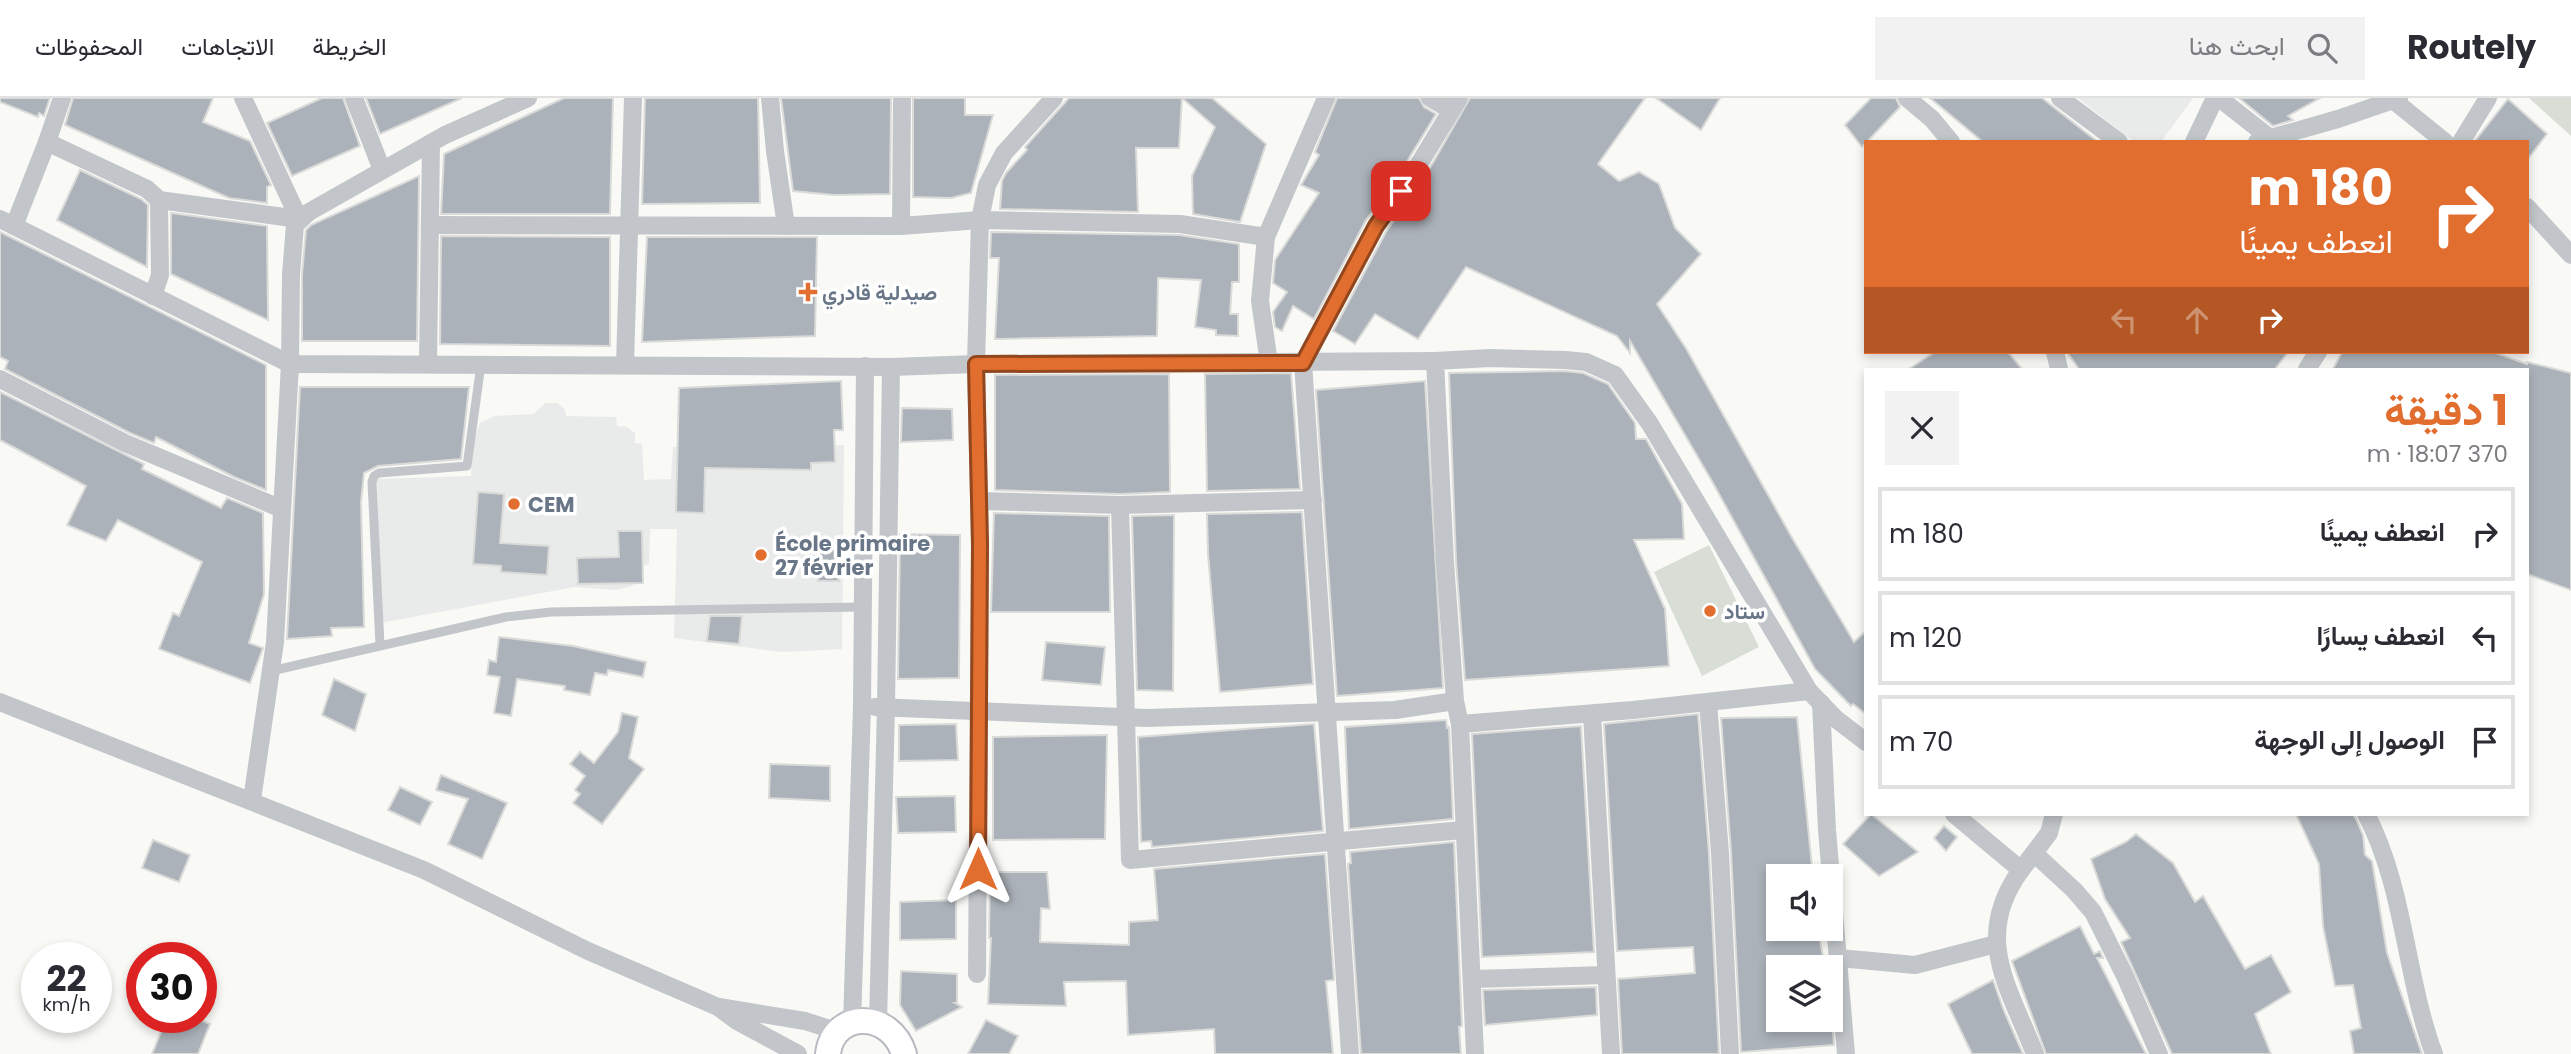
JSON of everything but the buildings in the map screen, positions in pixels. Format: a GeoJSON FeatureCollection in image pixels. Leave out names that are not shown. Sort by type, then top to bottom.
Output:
{"type":"FeatureCollection","features":[{"type":"Feature","properties":{"kind":"street"},"geometry":{"type":"LineString","coordinates":[[62,98],[47,142],[7,222],[290,364],[891,367],[976,364],[1303,363],[1490,358],[1586,362],[1615,375],[1650,424],[1815,697],[1864,740]]}},
{"type":"Feature","properties":{"kind":"street"},"geometry":{"type":"LineString","coordinates":[[243,98],[299,219]]}},
{"type":"Feature","properties":{"kind":"street"},"geometry":{"type":"LineString","coordinates":[[354,98],[382,170]]}},
{"type":"Feature","properties":{"kind":"street"},"geometry":{"type":"LineString","coordinates":[[252,800],[275,642],[295,225],[299,219],[431,143],[528,98]]}},
{"type":"Feature","properties":{"kind":"street"},"geometry":{"type":"LineString","coordinates":[[625,364],[633,98]]}},
{"type":"Feature","properties":{"kind":"street"},"geometry":{"type":"LineString","coordinates":[[771,98],[775,151],[786,226]]}},
{"type":"Feature","properties":{"kind":"street"},"geometry":{"type":"LineString","coordinates":[[901,226],[902,98]]}},
{"type":"Feature","properties":{"kind":"street"},"geometry":{"type":"LineString","coordinates":[[1030,122],[1031,98]]}},
{"type":"Feature","properties":{"kind":"street"},"geometry":{"type":"LineString","coordinates":[[977,974],[979,501],[976,364],[980,220],[987,185],[1004,153],[1054,98]]}},
{"type":"Feature","properties":{"kind":"street"},"geometry":{"type":"LineString","coordinates":[[1269,363],[1260,301],[1266,237],[1326,98]]}},
{"type":"Feature","properties":{"kind":"street"},"geometry":{"type":"LineString","coordinates":[[1350,1054],[1303,363],[1376,226],[1413,174],[1455,104],[1430,98]]}},
{"type":"Feature","properties":{"kind":"street"},"geometry":{"type":"LineString","coordinates":[[1907,98],[1932,119],[1949,140]]}},
{"type":"Feature","properties":{"kind":"street"},"geometry":{"type":"LineString","coordinates":[[2060,98],[2116,140]]}},
{"type":"Feature","properties":{"kind":"street"},"geometry":{"type":"LineString","coordinates":[[2195,140],[2217,98],[2263,140],[2396,99],[2443,140]]}},
{"type":"Feature","properties":{"kind":"street"},"geometry":{"type":"LineString","coordinates":[[2462,140],[2488,98]]}},
{"type":"Feature","properties":{"kind":"street"},"geometry":{"type":"LineString","coordinates":[[47,142],[147,189],[159,200],[299,219]]}},
{"type":"Feature","properties":{"kind":"street"},"geometry":{"type":"LineString","coordinates":[[428,364],[431,143]]}},
{"type":"Feature","properties":{"kind":"street"},"geometry":{"type":"LineString","coordinates":[[153,296],[160,275],[159,200]]}},
{"type":"Feature","properties":{"kind":"street"},"geometry":{"type":"LineString","coordinates":[[2529,209],[2571,255]]}},
{"type":"Feature","properties":{"kind":"street"},"geometry":{"type":"LineString","coordinates":[[430,225],[628,223],[901,226],[980,220],[1180,223],[1266,237]]}},
{"type":"Feature","properties":{"kind":"street"},"geometry":{"type":"LineString","coordinates":[[1435,361],[1445,562],[1455,701],[1460,724],[1475,1054]]}},
{"type":"Feature","properties":{"kind":"street"},"geometry":{"type":"LineString","coordinates":[[839,1037],[862,706],[865,366]]}},
{"type":"Feature","properties":{"kind":"street"},"geometry":{"type":"LineString","coordinates":[[878,1023],[891,367]]}},
{"type":"Feature","properties":{"kind":"street"},"geometry":{"type":"LineString","coordinates":[[0,379],[125,443],[282,509]]}},
{"type":"Feature","properties":{"kind":"street"},"geometry":{"type":"LineString","coordinates":[[979,501],[1120,505],[1313,500]]}},
{"type":"Feature","properties":{"kind":"street"},"geometry":{"type":"LineString","coordinates":[[1120,505],[1129,860],[1463,830]]}},
{"type":"Feature","properties":{"kind":"street"},"geometry":{"type":"LineString","coordinates":[[1460,724],[1708,702],[1815,697]]}},
{"type":"Feature","properties":{"kind":"street"},"geometry":{"type":"LineString","coordinates":[[1815,697],[1839,955]]}},
{"type":"Feature","properties":{"kind":"street"},"geometry":{"type":"LineString","coordinates":[[862,706],[1125,717],[1395,710],[1455,701]]}},
{"type":"Feature","properties":{"kind":"street"},"geometry":{"type":"LineString","coordinates":[[0,702],[424,870],[588,951],[718,1007],[737,1021],[798,1054]]}},
{"type":"Feature","properties":{"kind":"street"},"geometry":{"type":"LineString","coordinates":[[1708,702],[1720,853],[1730,1054]]}},
{"type":"Feature","properties":{"kind":"street"},"geometry":{"type":"LineString","coordinates":[[1592,714],[1611,1054]]}},
{"type":"Feature","properties":{"kind":"street"},"geometry":{"type":"LineString","coordinates":[[1956,816],[2021,870]]}},
{"type":"Feature","properties":{"kind":"street"},"geometry":{"type":"LineString","coordinates":[[2035,1054],[2004,976],[1996,953],[1996,944],[1999,909],[2008,887],[2049,833],[2053,816]]}},
{"type":"Feature","properties":{"kind":"street"},"geometry":{"type":"LineString","coordinates":[[2367,816],[2384,854],[2420,1012],[2434,1054]]}},
{"type":"Feature","properties":{"kind":"street"},"geometry":{"type":"LineString","coordinates":[[2034,853],[2093,912],[2159,1054]]}},
{"type":"Feature","properties":{"kind":"street"},"geometry":{"type":"LineString","coordinates":[[1843,958],[1915,965],[1996,944]]}},
{"type":"Feature","properties":{"kind":"street"},"geometry":{"type":"LineString","coordinates":[[1472,979],[1606,975]]}},
{"type":"Feature","properties":{"kind":"street"},"geometry":{"type":"LineString","coordinates":[[1843,1006],[1847,1053]]}},
{"type":"Feature","properties":{"kind":"street"},"geometry":{"type":"LineString","coordinates":[[718,1007],[805,1021],[839,1037]]}},
{"type":"Feature","properties":{"kind":"street"},"geometry":{"type":"LineString","coordinates":[[839,1037],[865,1020],[878,1023],[890,1029],[900,1041],[904,1054]]}},
{"type":"Feature","properties":{"kind":"lane"},"geometry":{"type":"LineString","coordinates":[[380,645],[376,596],[372,482],[374,475],[467,466],[481,364]]}},
{"type":"Feature","properties":{"kind":"lane"},"geometry":{"type":"LineString","coordinates":[[271,671],[506,617],[551,612],[863,607]]}},
{"type":"Feature","properties":{"kind":"shaded area"},"geometry":{"type":"Polygon","coordinates":[[[2078,98],[2193,98],[2162,140],[2131,140],[2078,98]]]}},
{"type":"Feature","properties":{"kind":"shaded area"},"geometry":{"type":"Polygon","coordinates":[[[2529,98],[2571,98],[2571,136],[2529,98]]]}},
{"type":"Feature","properties":{"kind":"shaded area"},"geometry":{"type":"Polygon","coordinates":[[[545,403],[558,403],[565,410],[566,416],[616,417],[617,426],[627,427],[635,433],[635,443],[642,444],[644,480],[671,479],[673,447],[844,445],[842,649],[782,652],[674,638],[677,529],[650,529],[649,564],[643,566],[642,578],[630,587],[616,590],[575,587],[380,623],[377,479],[471,476],[473,442],[480,423],[494,416],[534,414],[545,403]]]}},
{"type":"Feature","properties":{"kind":"shaded area"},"geometry":{"type":"Polygon","coordinates":[[[1709,545],[1759,647],[1702,676],[1654,572],[1709,545]]]}},
{"type":"Feature","properties":{"kind":"place","name":"صيدلية قادري"},"geometry":{"type":"Point","coordinates":[808,292]}},
{"type":"Feature","properties":{"kind":"place","name":"CEM"},"geometry":{"type":"Point","coordinates":[514,504]}},
{"type":"Feature","properties":{"kind":"place","name":"École primaire 27 février"},"geometry":{"type":"Point","coordinates":[761,555]}},
{"type":"Feature","properties":{"kind":"place","name":"ستاد"},"geometry":{"type":"Point","coordinates":[1710,611]}},
{"type":"Feature","properties":{"kind":"route"},"geometry":{"type":"LineString","coordinates":[[978,869],[980,544],[976,364],[1303,363],[1376,226],[1401,191]]}}]}
